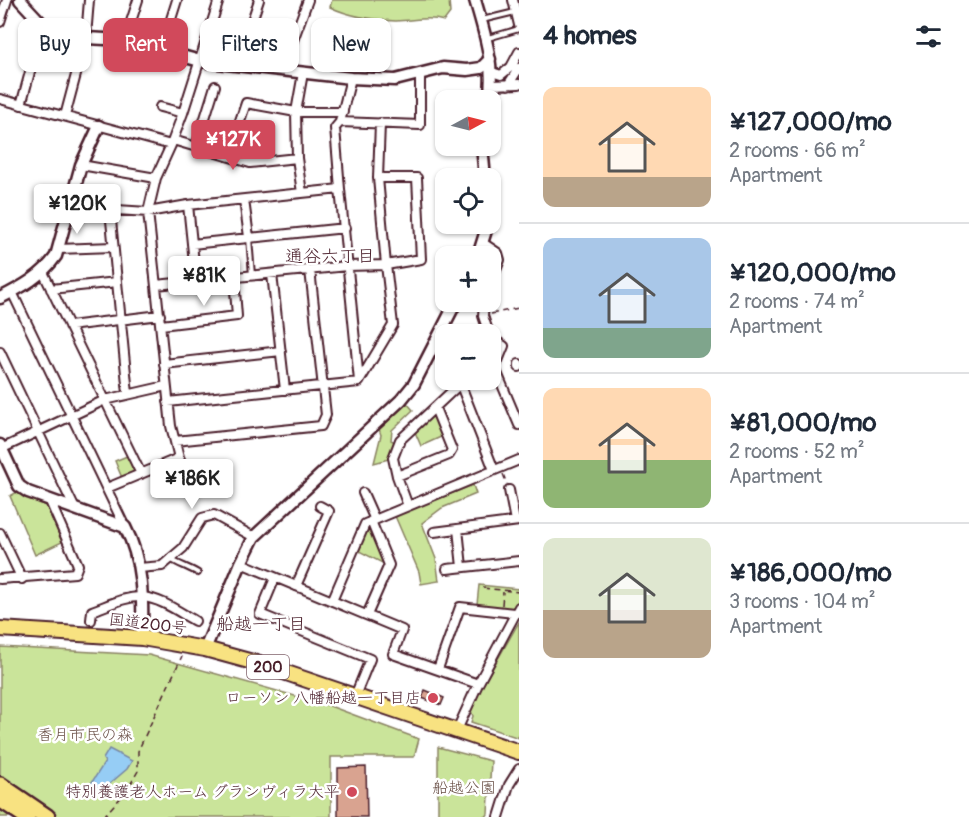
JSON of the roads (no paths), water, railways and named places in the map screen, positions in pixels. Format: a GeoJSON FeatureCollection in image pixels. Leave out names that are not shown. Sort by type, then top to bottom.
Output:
{"type":"FeatureCollection","features":[{"type":"Feature","properties":{"kind":"highway","name":"国道200号"},"geometry":{"type":"LineString","coordinates":[[3,629],[142,638],[205,649],[260,664],[519,752]]}},
{"type":"Feature","properties":{"kind":"highway"},"geometry":{"type":"LineString","coordinates":[[0,785],[47,817]]}},
{"type":"Feature","properties":{"kind":"highway"},"geometry":{"type":"LineString","coordinates":[[0,799],[27,817]]}},
{"type":"Feature","properties":{"kind":"street"},"geometry":{"type":"LineString","coordinates":[[0,22],[7,0]]}},
{"type":"Feature","properties":{"kind":"street"},"geometry":{"type":"LineString","coordinates":[[20,0],[37,18]]}},
{"type":"Feature","properties":{"kind":"street"},"geometry":{"type":"LineString","coordinates":[[88,18],[89,0]]}},
{"type":"Feature","properties":{"kind":"street"},"geometry":{"type":"LineString","coordinates":[[132,18],[138,0]]}},
{"type":"Feature","properties":{"kind":"street"},"geometry":{"type":"LineString","coordinates":[[171,18],[177,0]]}},
{"type":"Feature","properties":{"kind":"street"},"geometry":{"type":"LineString","coordinates":[[213,18],[219,0]]}},
{"type":"Feature","properties":{"kind":"street"},"geometry":{"type":"LineString","coordinates":[[253,18],[259,0]]}},
{"type":"Feature","properties":{"kind":"street"},"geometry":{"type":"LineString","coordinates":[[299,26],[309,0]]}},
{"type":"Feature","properties":{"kind":"street"},"geometry":{"type":"LineString","coordinates":[[475,0],[490,59],[491,90]]}},
{"type":"Feature","properties":{"kind":"street"},"geometry":{"type":"LineString","coordinates":[[513,0],[519,27]]}},
{"type":"Feature","properties":{"kind":"street"},"geometry":{"type":"LineString","coordinates":[[492,72],[501,75],[511,67],[519,52]]}},
{"type":"Feature","properties":{"kind":"street"},"geometry":{"type":"LineString","coordinates":[[186,476],[179,458],[168,402],[148,212],[156,178],[172,143],[200,61],[188,58]]}},
{"type":"Feature","properties":{"kind":"street"},"geometry":{"type":"LineString","coordinates":[[296,72],[395,80],[443,69],[481,68],[490,59]]}},
{"type":"Feature","properties":{"kind":"street"},"geometry":{"type":"LineString","coordinates":[[508,85],[519,68]]}},
{"type":"Feature","properties":{"kind":"street"},"geometry":{"type":"LineString","coordinates":[[21,105],[30,72]]}},
{"type":"Feature","properties":{"kind":"street"},"geometry":{"type":"LineString","coordinates":[[65,116],[77,72]]}},
{"type":"Feature","properties":{"kind":"street"},"geometry":{"type":"LineString","coordinates":[[302,193],[297,158],[296,112],[303,73]]}},
{"type":"Feature","properties":{"kind":"street"},"geometry":{"type":"LineString","coordinates":[[340,122],[420,125],[420,74]]}},
{"type":"Feature","properties":{"kind":"street"},"geometry":{"type":"LineString","coordinates":[[351,78],[340,122],[335,128],[359,382]]}},
{"type":"Feature","properties":{"kind":"street"},"geometry":{"type":"LineString","coordinates":[[492,85],[519,84]]}},
{"type":"Feature","properties":{"kind":"street"},"geometry":{"type":"LineString","coordinates":[[196,147],[215,86]]}},
{"type":"Feature","properties":{"kind":"street"},"geometry":{"type":"LineString","coordinates":[[0,99],[99,126],[196,147],[250,163],[297,158]]}},
{"type":"Feature","properties":{"kind":"street"},"geometry":{"type":"LineString","coordinates":[[228,156],[246,103],[296,112],[343,112]]}},
{"type":"Feature","properties":{"kind":"street"},"geometry":{"type":"LineString","coordinates":[[160,107],[183,113]]}},
{"type":"Feature","properties":{"kind":"street"},"geometry":{"type":"LineString","coordinates":[[359,382],[393,325],[378,177],[380,123]]}},
{"type":"Feature","properties":{"kind":"street"},"geometry":{"type":"LineString","coordinates":[[0,298],[43,272],[56,256],[81,165],[99,126]]}},
{"type":"Feature","properties":{"kind":"street"},"geometry":{"type":"LineString","coordinates":[[81,165],[156,178]]}},
{"type":"Feature","properties":{"kind":"street"},"geometry":{"type":"LineString","coordinates":[[156,285],[347,266],[386,265],[421,259],[417,178],[378,177]]}},
{"type":"Feature","properties":{"kind":"street"},"geometry":{"type":"LineString","coordinates":[[70,207],[148,212],[188,205],[340,189]]}},
{"type":"Feature","properties":{"kind":"street"},"geometry":{"type":"LineString","coordinates":[[244,200],[249,237]]}},
{"type":"Feature","properties":{"kind":"street"},"geometry":{"type":"LineString","coordinates":[[188,205],[196,282]]}},
{"type":"Feature","properties":{"kind":"street"},"geometry":{"type":"LineString","coordinates":[[110,210],[128,394]]}},
{"type":"Feature","properties":{"kind":"street"},"geometry":{"type":"LineString","coordinates":[[192,244],[345,228]]}},
{"type":"Feature","properties":{"kind":"street"},"geometry":{"type":"LineString","coordinates":[[482,246],[485,234]]}},
{"type":"Feature","properties":{"kind":"street"},"geometry":{"type":"LineString","coordinates":[[483,243],[488,246]]}},
{"type":"Feature","properties":{"kind":"street"},"geometry":{"type":"LineString","coordinates":[[58,249],[113,247]]}},
{"type":"Feature","properties":{"kind":"street"},"geometry":{"type":"LineString","coordinates":[[175,441],[321,426],[326,415],[310,270]]}},
{"type":"Feature","properties":{"kind":"street"},"geometry":{"type":"LineString","coordinates":[[43,272],[141,474]]}},
{"type":"Feature","properties":{"kind":"street"},"geometry":{"type":"LineString","coordinates":[[272,274],[285,390]]}},
{"type":"Feature","properties":{"kind":"street"},"geometry":{"type":"LineString","coordinates":[[161,325],[237,316],[234,278]]}},
{"type":"Feature","properties":{"kind":"street"},"geometry":{"type":"LineString","coordinates":[[51,289],[117,282]]}},
{"type":"Feature","properties":{"kind":"street"},"geometry":{"type":"LineString","coordinates":[[12,292],[132,541],[143,597],[142,638]]}},
{"type":"Feature","properties":{"kind":"street"},"geometry":{"type":"LineString","coordinates":[[205,649],[254,537],[401,400],[414,384],[428,360],[451,312]]}},
{"type":"Feature","properties":{"kind":"street"},"geometry":{"type":"LineString","coordinates":[[69,326],[160,315]]}},
{"type":"Feature","properties":{"kind":"street"},"geometry":{"type":"LineString","coordinates":[[164,364],[281,351]]}},
{"type":"Feature","properties":{"kind":"street"},"geometry":{"type":"LineString","coordinates":[[0,352],[74,507]]}},
{"type":"Feature","properties":{"kind":"street"},"geometry":{"type":"LineString","coordinates":[[168,402],[359,382]]}},
{"type":"Feature","properties":{"kind":"street"},"geometry":{"type":"LineString","coordinates":[[501,382],[519,425]]}},
{"type":"Feature","properties":{"kind":"street"},"geometry":{"type":"LineString","coordinates":[[125,527],[19,486],[0,448],[105,400],[166,386]]}},
{"type":"Feature","properties":{"kind":"street"},"geometry":{"type":"LineString","coordinates":[[408,506],[393,458],[400,440],[453,390]]}},
{"type":"Feature","properties":{"kind":"street"},"geometry":{"type":"LineString","coordinates":[[466,390],[497,469]]}},
{"type":"Feature","properties":{"kind":"street"},"geometry":{"type":"LineString","coordinates":[[397,476],[447,455],[452,450],[435,408]]}},
{"type":"Feature","properties":{"kind":"street"},"geometry":{"type":"LineString","coordinates":[[107,488],[179,458]]}},
{"type":"Feature","properties":{"kind":"street"},"geometry":{"type":"LineString","coordinates":[[332,601],[365,524],[519,460]]}},
{"type":"Feature","properties":{"kind":"street"},"geometry":{"type":"LineString","coordinates":[[434,532],[517,521],[509,490]]}},
{"type":"Feature","properties":{"kind":"street"},"geometry":{"type":"LineString","coordinates":[[363,493],[389,565],[367,615]]}},
{"type":"Feature","properties":{"kind":"street"},"geometry":{"type":"LineString","coordinates":[[0,579],[75,573],[78,565],[50,499]]}},
{"type":"Feature","properties":{"kind":"street"},"geometry":{"type":"LineString","coordinates":[[296,586],[329,511],[320,506]]}},
{"type":"Feature","properties":{"kind":"street"},"geometry":{"type":"LineString","coordinates":[[139,568],[162,566],[183,548],[202,518],[214,515],[254,537]]}},
{"type":"Feature","properties":{"kind":"street"},"geometry":{"type":"LineString","coordinates":[[458,529],[462,567]]}},
{"type":"Feature","properties":{"kind":"street"},"geometry":{"type":"LineString","coordinates":[[0,533],[22,579]]}},
{"type":"Feature","properties":{"kind":"street"},"geometry":{"type":"LineString","coordinates":[[447,569],[519,561]]}},
{"type":"Feature","properties":{"kind":"street"},"geometry":{"type":"LineString","coordinates":[[241,563],[402,630],[393,654],[478,684]]}},
{"type":"Feature","properties":{"kind":"street"},"geometry":{"type":"LineString","coordinates":[[275,578],[260,614],[370,659],[355,696]]}},
{"type":"Feature","properties":{"kind":"street"},"geometry":{"type":"LineString","coordinates":[[91,620],[92,611],[130,598],[143,597],[154,599],[195,621]]}},
{"type":"Feature","properties":{"kind":"street"},"geometry":{"type":"LineString","coordinates":[[438,669],[460,607],[517,610],[457,730]]}},
{"type":"Feature","properties":{"kind":"street"},"geometry":{"type":"LineString","coordinates":[[499,817],[508,785],[519,769]]}},
{"type":"Feature","properties":{"kind":"lane"},"geometry":{"type":"LineString","coordinates":[[481,21],[516,12]]}},
{"type":"Feature","properties":{"kind":"lane"},"geometry":{"type":"LineString","coordinates":[[486,38],[519,27]]}},
{"type":"Feature","properties":{"kind":"lane"},"geometry":{"type":"LineString","coordinates":[[249,237],[252,276]]}},
{"type":"Feature","properties":{"kind":"lane"},"geometry":{"type":"LineString","coordinates":[[170,559],[198,573]]}},
{"type":"Feature","properties":{"kind":"water"},"geometry":{"type":"Polygon","coordinates":[[[109,749],[132,761],[127,769],[107,786],[88,788],[105,762],[103,759],[109,749]]]}},
{"type":"Feature","properties":{"kind":"place","name":"ローソン 八幡船越一丁目店"},"geometry":{"type":"Point","coordinates":[433,698]}},
{"type":"Feature","properties":{"kind":"place","name":"特別養護老人ホーム グランヴィラ大平"},"geometry":{"type":"Point","coordinates":[352,792]}},
{"type":"Feature","properties":{"kind":"district","name":"通谷六丁目"},"geometry":{"type":"Point","coordinates":[330,256]}},
{"type":"Feature","properties":{"kind":"district","name":"船越一丁目"},"geometry":{"type":"Point","coordinates":[261,624]}},
{"type":"Feature","properties":{"kind":"park label","name":"香月市民の森"},"geometry":{"type":"Point","coordinates":[85,735]}},
{"type":"Feature","properties":{"kind":"park label","name":"船越公園"},"geometry":{"type":"Point","coordinates":[464,788]}}]}
